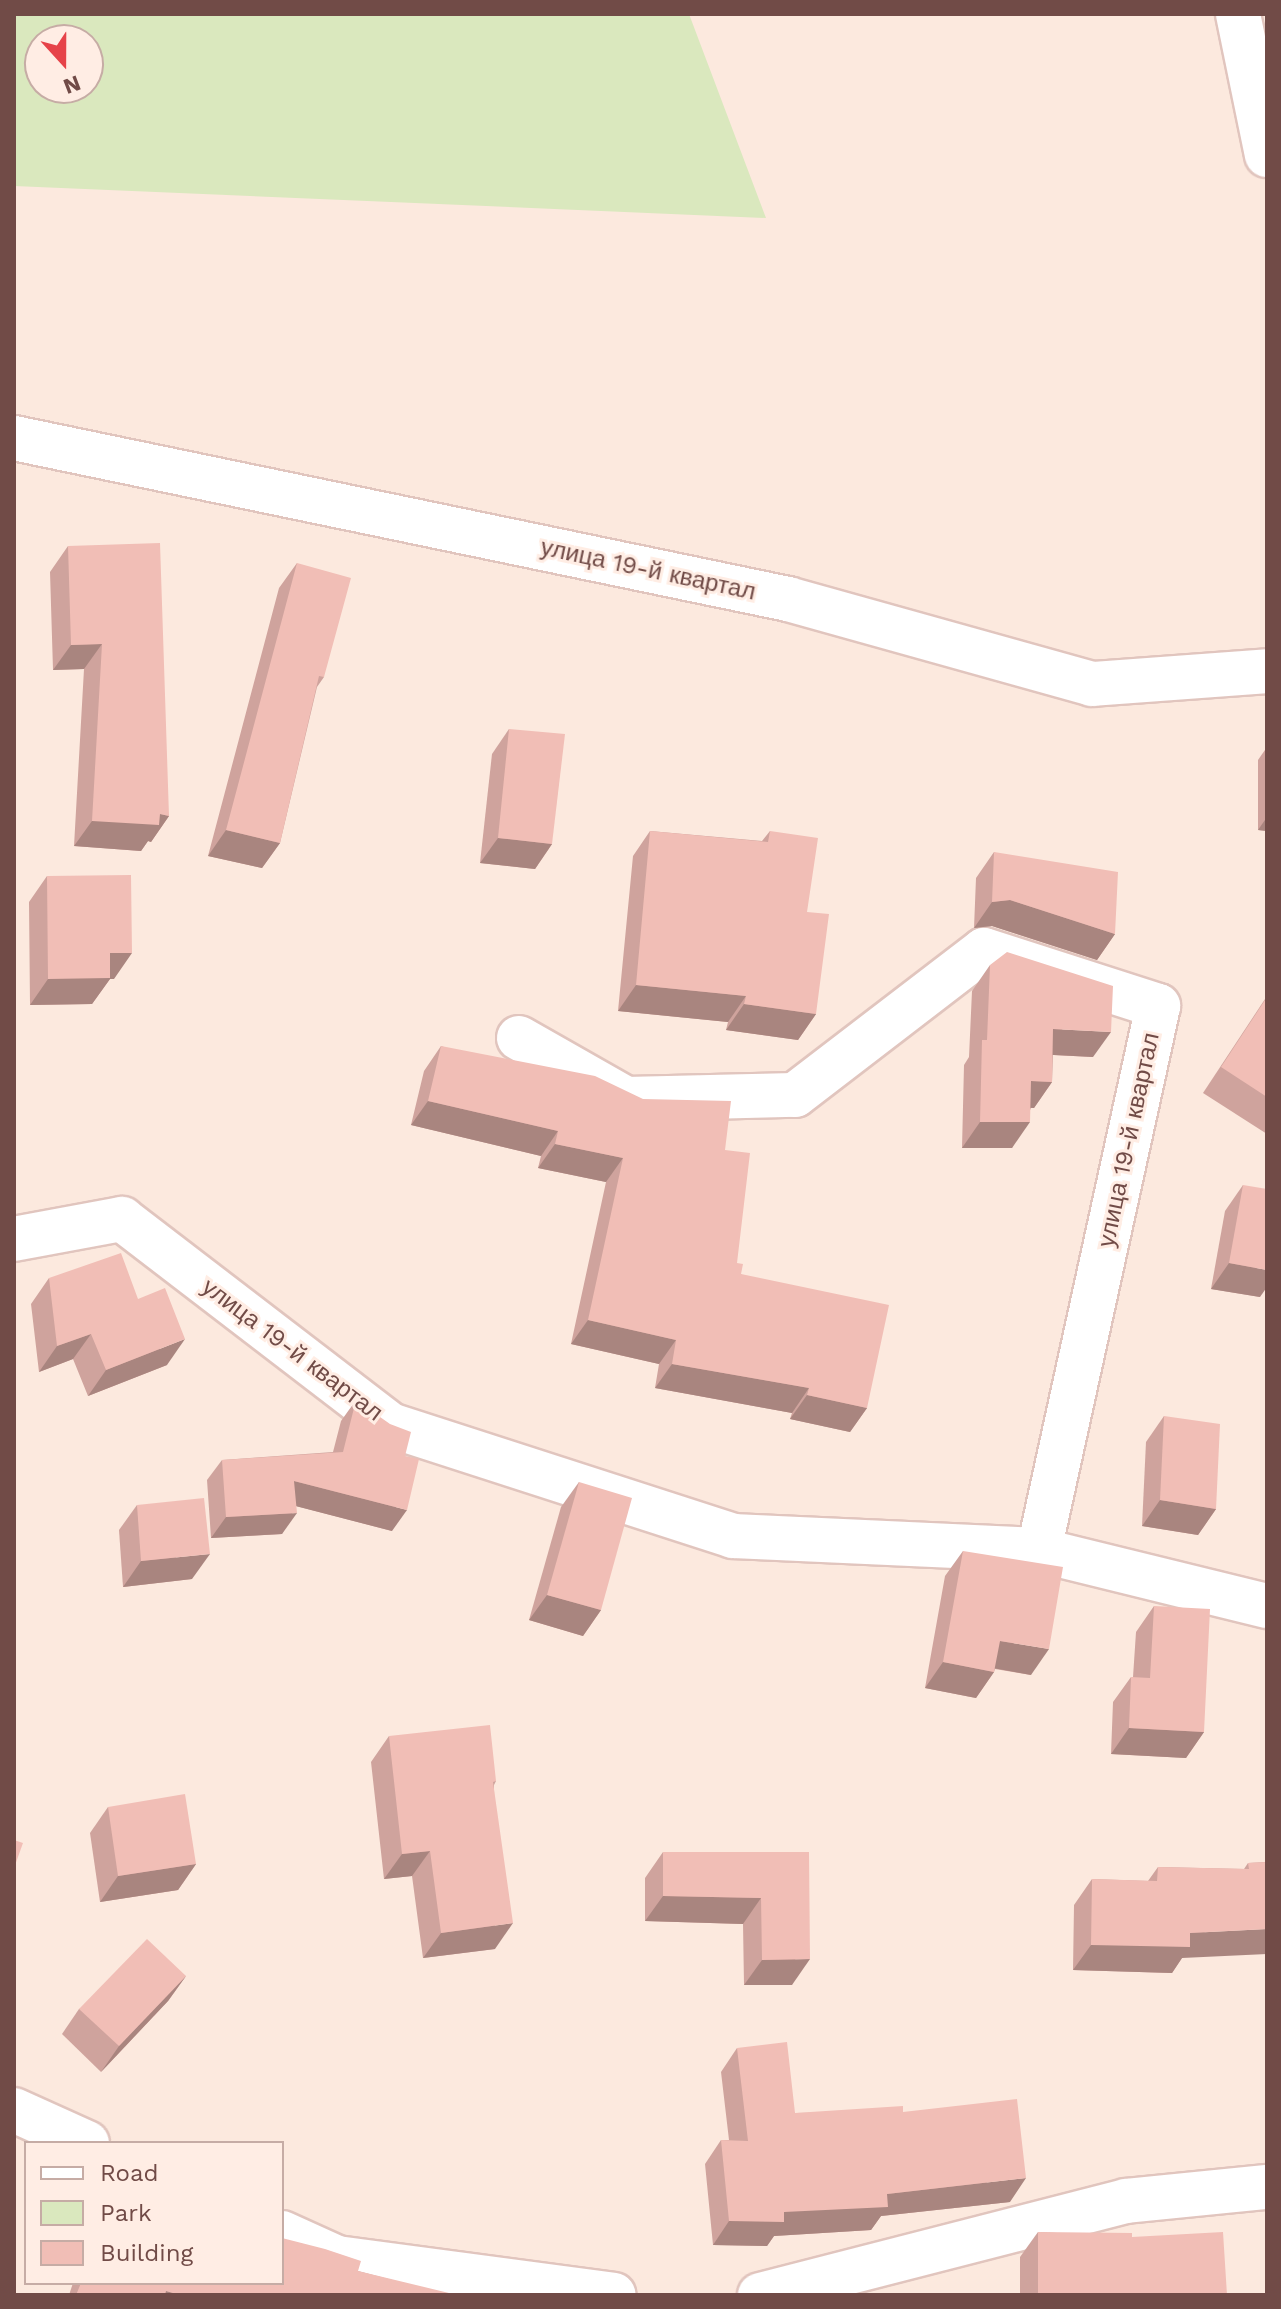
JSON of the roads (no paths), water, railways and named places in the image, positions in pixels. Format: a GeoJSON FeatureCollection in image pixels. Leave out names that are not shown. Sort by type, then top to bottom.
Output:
{"type":"FeatureCollection","features":[{"type":"Feature","properties":{"kind":"street"},"geometry":{"type":"LineString","coordinates":[[1238,14],[1267,155]]}},
{"type":"Feature","properties":{"kind":"street","name":"улица 19-й квартал"},"geometry":{"type":"LineString","coordinates":[[20,440],[788,599],[1092,684],[1267,671]]}},
{"type":"Feature","properties":{"kind":"street","name":"улица 19-й квартал"},"geometry":{"type":"LineString","coordinates":[[519,1038],[626,1099],[795,1095],[984,950],[1158,1006],[1039,1550]]}},
{"type":"Feature","properties":{"kind":"street","name":"улица 19-й квартал"},"geometry":{"type":"LineString","coordinates":[[14,1239],[122,1219],[390,1425],[733,1536],[1039,1550],[1267,1606]]}},
{"type":"Feature","properties":{"kind":"street"},"geometry":{"type":"LineString","coordinates":[[14,2110],[83,2141]]}},
{"type":"Feature","properties":{"kind":"street"},"geometry":{"type":"LineString","coordinates":[[760,2295],[1126,2201],[1267,2187]]}},
{"type":"Feature","properties":{"kind":"street"},"geometry":{"type":"LineString","coordinates":[[284,2234],[337,2258],[614,2295]]}}]}
